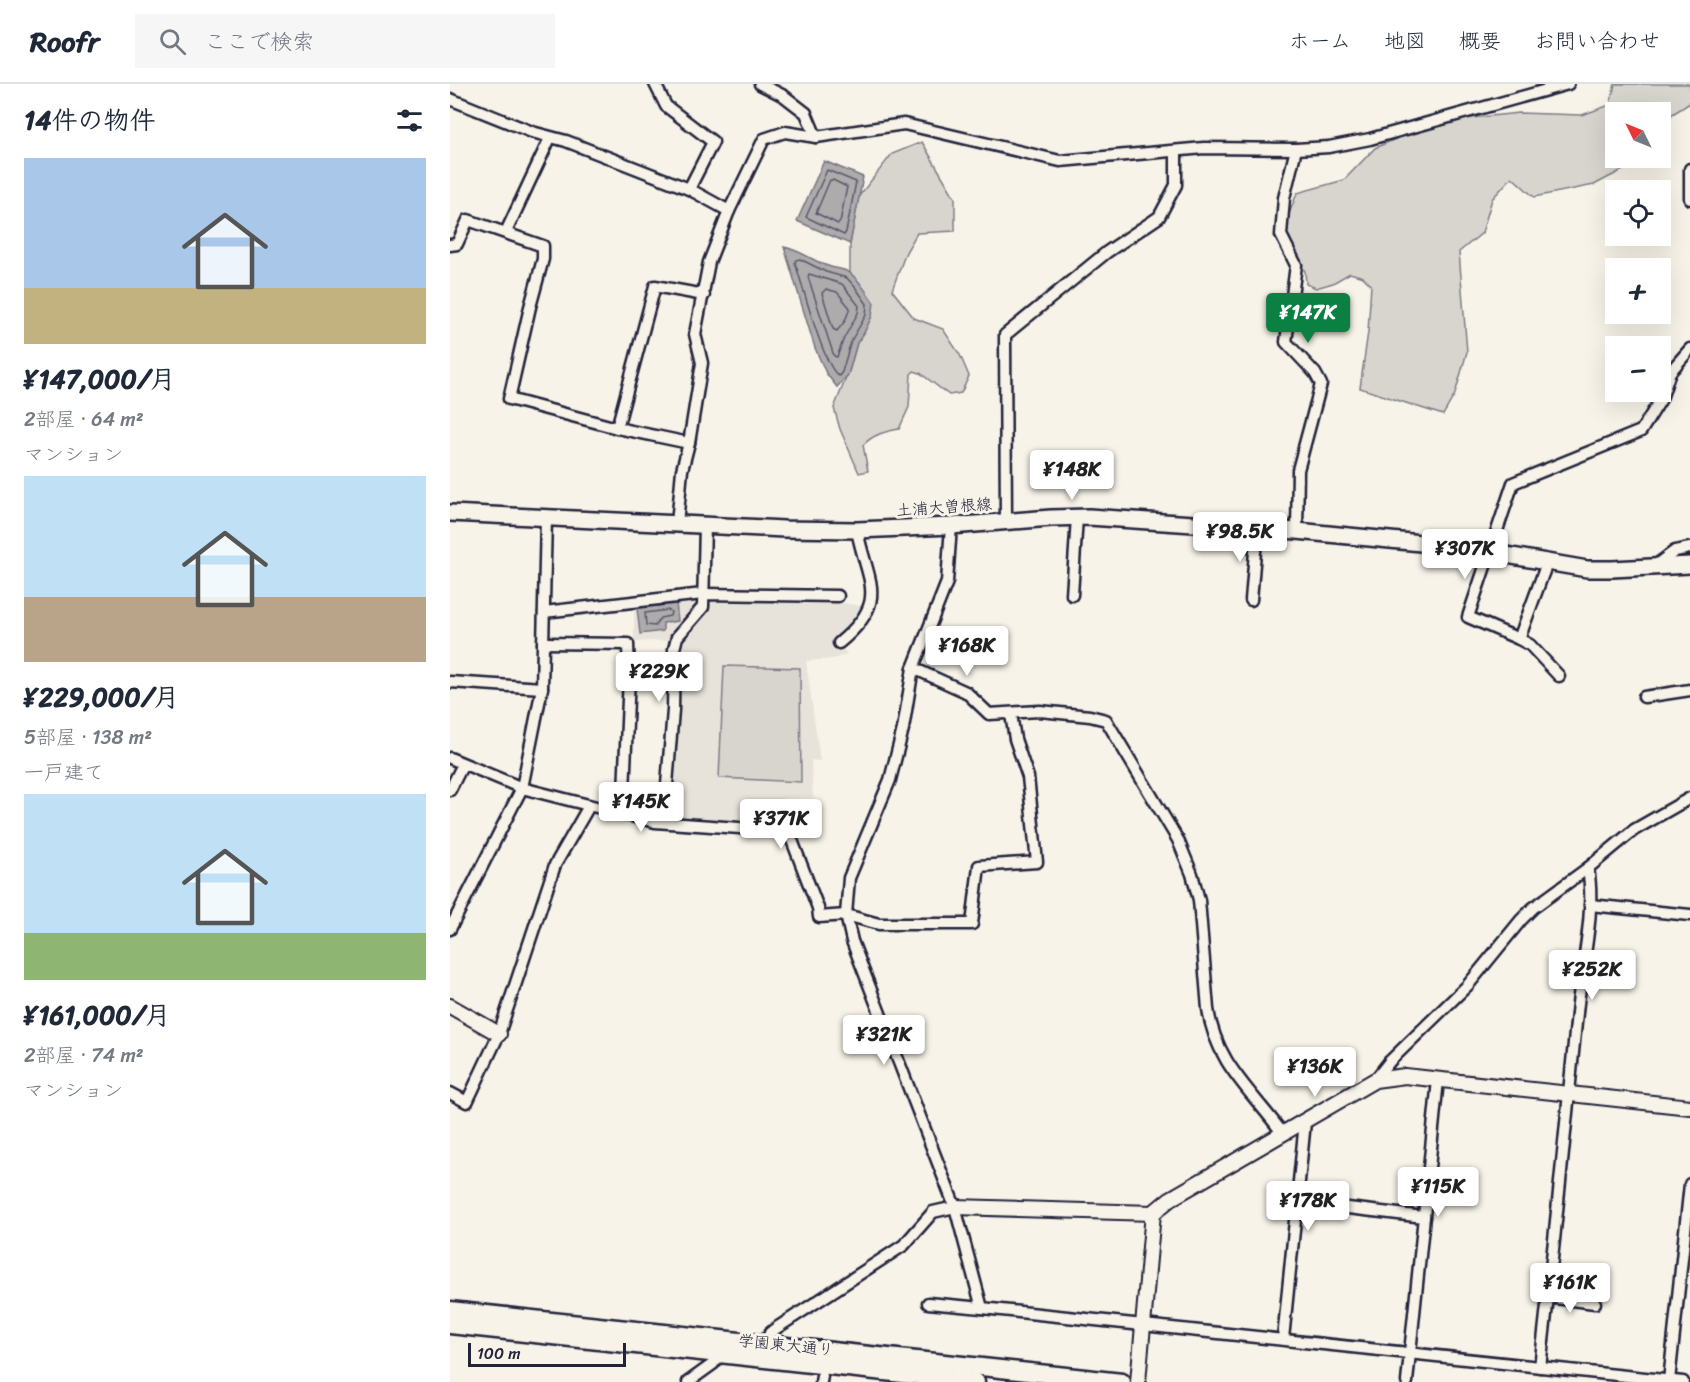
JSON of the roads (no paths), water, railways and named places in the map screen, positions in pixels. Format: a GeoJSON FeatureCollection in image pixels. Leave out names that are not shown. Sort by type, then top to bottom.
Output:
{"type":"FeatureCollection","features":[{"type":"Feature","properties":{"kind":"main road","name":"土浦大曽根線"},"geometry":{"type":"LineString","coordinates":[[450,513],[784,529],[857,530],[1077,517],[1298,531],[1489,552],[1587,569],[1690,565]]}},
{"type":"Feature","properties":{"kind":"main road","name":"学園東大通り"},"geometry":{"type":"LineString","coordinates":[[450,1310],[767,1342],[1122,1382]]}},
{"type":"Feature","properties":{"kind":"main road","name":"学園東大通り"},"geometry":{"type":"LineString","coordinates":[[450,1325],[976,1382]]}},
{"type":"Feature","properties":{"kind":"street"},"geometry":{"type":"LineString","coordinates":[[655,84],[666,106],[713,142],[689,189]]}},
{"type":"Feature","properties":{"kind":"street"},"geometry":{"type":"LineString","coordinates":[[760,84],[784,96],[806,113],[816,137]]}},
{"type":"Feature","properties":{"kind":"street"},"geometry":{"type":"LineString","coordinates":[[677,524],[682,470],[689,443],[702,363],[695,334],[709,262],[729,211],[764,139],[785,132],[816,137],[904,124],[1060,161],[1203,148],[1329,147],[1370,139],[1568,84]]}},
{"type":"Feature","properties":{"kind":"street"},"geometry":{"type":"LineString","coordinates":[[450,99],[550,138],[567,141],[689,189],[729,211]]}},
{"type":"Feature","properties":{"kind":"street"},"geometry":{"type":"LineString","coordinates":[[506,232],[550,138]]}},
{"type":"Feature","properties":{"kind":"street"},"geometry":{"type":"LineString","coordinates":[[1296,149],[1284,198],[1281,235],[1296,265],[1286,342],[1315,373],[1321,384],[1298,470],[1298,531]]}},
{"type":"Feature","properties":{"kind":"street"},"geometry":{"type":"LineString","coordinates":[[1005,521],[1005,336],[1107,252],[1159,217],[1176,185],[1176,152]]}},
{"type":"Feature","properties":{"kind":"street"},"geometry":{"type":"LineString","coordinates":[[1690,169],[1690,199]]}},
{"type":"Feature","properties":{"kind":"street"},"geometry":{"type":"LineString","coordinates":[[450,245],[457,244],[468,220],[543,246],[543,259],[509,399],[616,428],[689,443]]}},
{"type":"Feature","properties":{"kind":"street"},"geometry":{"type":"LineString","coordinates":[[616,428],[655,286],[704,295]]}},
{"type":"Feature","properties":{"kind":"street"},"geometry":{"type":"LineString","coordinates":[[1559,676],[1530,645],[1468,617],[1513,483],[1641,431],[1661,399],[1670,372],[1689,353]]}},
{"type":"Feature","properties":{"kind":"street"},"geometry":{"type":"LineString","coordinates":[[1072,595],[1077,517]]}},
{"type":"Feature","properties":{"kind":"street"},"geometry":{"type":"LineString","coordinates":[[450,929],[522,788],[542,688],[546,518]]}},
{"type":"Feature","properties":{"kind":"street"},"geometry":{"type":"LineString","coordinates":[[664,822],[673,710],[674,649],[677,637],[703,607],[705,525]]}},
{"type":"Feature","properties":{"kind":"street"},"geometry":{"type":"LineString","coordinates":[[951,526],[947,582],[913,668],[903,729],[890,780],[849,878],[846,915],[856,952],[955,1207],[982,1308]]}},
{"type":"Feature","properties":{"kind":"street"},"geometry":{"type":"LineString","coordinates":[[1251,600],[1257,528]]}},
{"type":"Feature","properties":{"kind":"street"},"geometry":{"type":"LineString","coordinates":[[839,644],[865,615],[872,600],[873,589],[857,530]]}},
{"type":"Feature","properties":{"kind":"street"},"geometry":{"type":"LineString","coordinates":[[1656,566],[1675,550],[1690,548]]}},
{"type":"Feature","properties":{"kind":"street"},"geometry":{"type":"LineString","coordinates":[[1519,639],[1546,563]]}},
{"type":"Feature","properties":{"kind":"street"},"geometry":{"type":"LineString","coordinates":[[544,612],[704,594],[838,596]]}},
{"type":"Feature","properties":{"kind":"street"},"geometry":{"type":"LineString","coordinates":[[543,643],[628,644],[629,676],[623,815]]}},
{"type":"Feature","properties":{"kind":"street"},"geometry":{"type":"LineString","coordinates":[[913,668],[966,692],[989,714],[1040,711],[1090,716],[1106,720],[1178,840],[1192,874],[1198,900],[1210,1024],[1218,1047],[1230,1068],[1283,1134]]}},
{"type":"Feature","properties":{"kind":"street"},"geometry":{"type":"LineString","coordinates":[[450,682],[542,688]]}},
{"type":"Feature","properties":{"kind":"street"},"geometry":{"type":"LineString","coordinates":[[1644,697],[1690,690]]}},
{"type":"Feature","properties":{"kind":"street"},"geometry":{"type":"LineString","coordinates":[[450,758],[522,788],[623,815],[664,822],[782,831],[790,835],[795,846],[818,908],[819,917],[846,915],[879,924],[972,924],[979,866],[1037,862],[1028,777],[1015,739],[1011,714]]}},
{"type":"Feature","properties":{"kind":"street"},"geometry":{"type":"LineString","coordinates":[[450,790],[463,764]]}},
{"type":"Feature","properties":{"kind":"street"},"geometry":{"type":"LineString","coordinates":[[767,1342],[770,1333],[775,1329],[903,1245],[933,1212],[955,1207],[1153,1213],[1170,1199],[1375,1080],[1390,1062],[1468,985],[1533,908],[1588,868],[1634,830],[1690,798]]}},
{"type":"Feature","properties":{"kind":"street"},"geometry":{"type":"LineString","coordinates":[[450,1093],[467,1102],[499,1034],[555,866],[589,806]]}},
{"type":"Feature","properties":{"kind":"street"},"geometry":{"type":"LineString","coordinates":[[1540,1367],[1590,905],[1591,883],[1588,868]]}},
{"type":"Feature","properties":{"kind":"street"},"geometry":{"type":"LineString","coordinates":[[1590,905],[1690,915]]}},
{"type":"Feature","properties":{"kind":"street"},"geometry":{"type":"LineString","coordinates":[[450,1006],[499,1034]]}},
{"type":"Feature","properties":{"kind":"street"},"geometry":{"type":"LineString","coordinates":[[1375,1080],[1405,1076],[1690,1107]]}},
{"type":"Feature","properties":{"kind":"street"},"geometry":{"type":"LineString","coordinates":[[1407,1382],[1438,1080]]}},
{"type":"Feature","properties":{"kind":"street"},"geometry":{"type":"LineString","coordinates":[[1283,1340],[1305,1122]]}},
{"type":"Feature","properties":{"kind":"street"},"geometry":{"type":"LineString","coordinates":[[1669,1380],[1690,1184]]}},
{"type":"Feature","properties":{"kind":"street"},"geometry":{"type":"LineString","coordinates":[[1297,1202],[1424,1217]]}},
{"type":"Feature","properties":{"kind":"street"},"geometry":{"type":"LineString","coordinates":[[1138,1382],[1153,1213]]}},
{"type":"Feature","properties":{"kind":"street"},"geometry":{"type":"LineString","coordinates":[[1548,1297],[1595,1303]]}},
{"type":"Feature","properties":{"kind":"street"},"geometry":{"type":"LineString","coordinates":[[928,1303],[1683,1382]]}},
{"type":"Feature","properties":{"kind":"street"},"geometry":{"type":"LineString","coordinates":[[688,1382],[712,1364],[721,1354]]}},
{"type":"Feature","properties":{"kind":"water"},"geometry":{"type":"Polygon","coordinates":[[[824,161],[863,177],[850,244],[797,221],[824,161]]]}},
{"type":"Feature","properties":{"kind":"water"},"geometry":{"type":"Polygon","coordinates":[[[784,247],[822,264],[850,273],[874,303],[872,316],[857,343],[848,375],[837,387],[826,373],[815,348],[784,247]]]}},
{"type":"Feature","properties":{"kind":"water"},"geometry":{"type":"Polygon","coordinates":[[[676,603],[678,621],[663,623],[663,631],[640,634],[637,608],[676,603]]]}}]}
